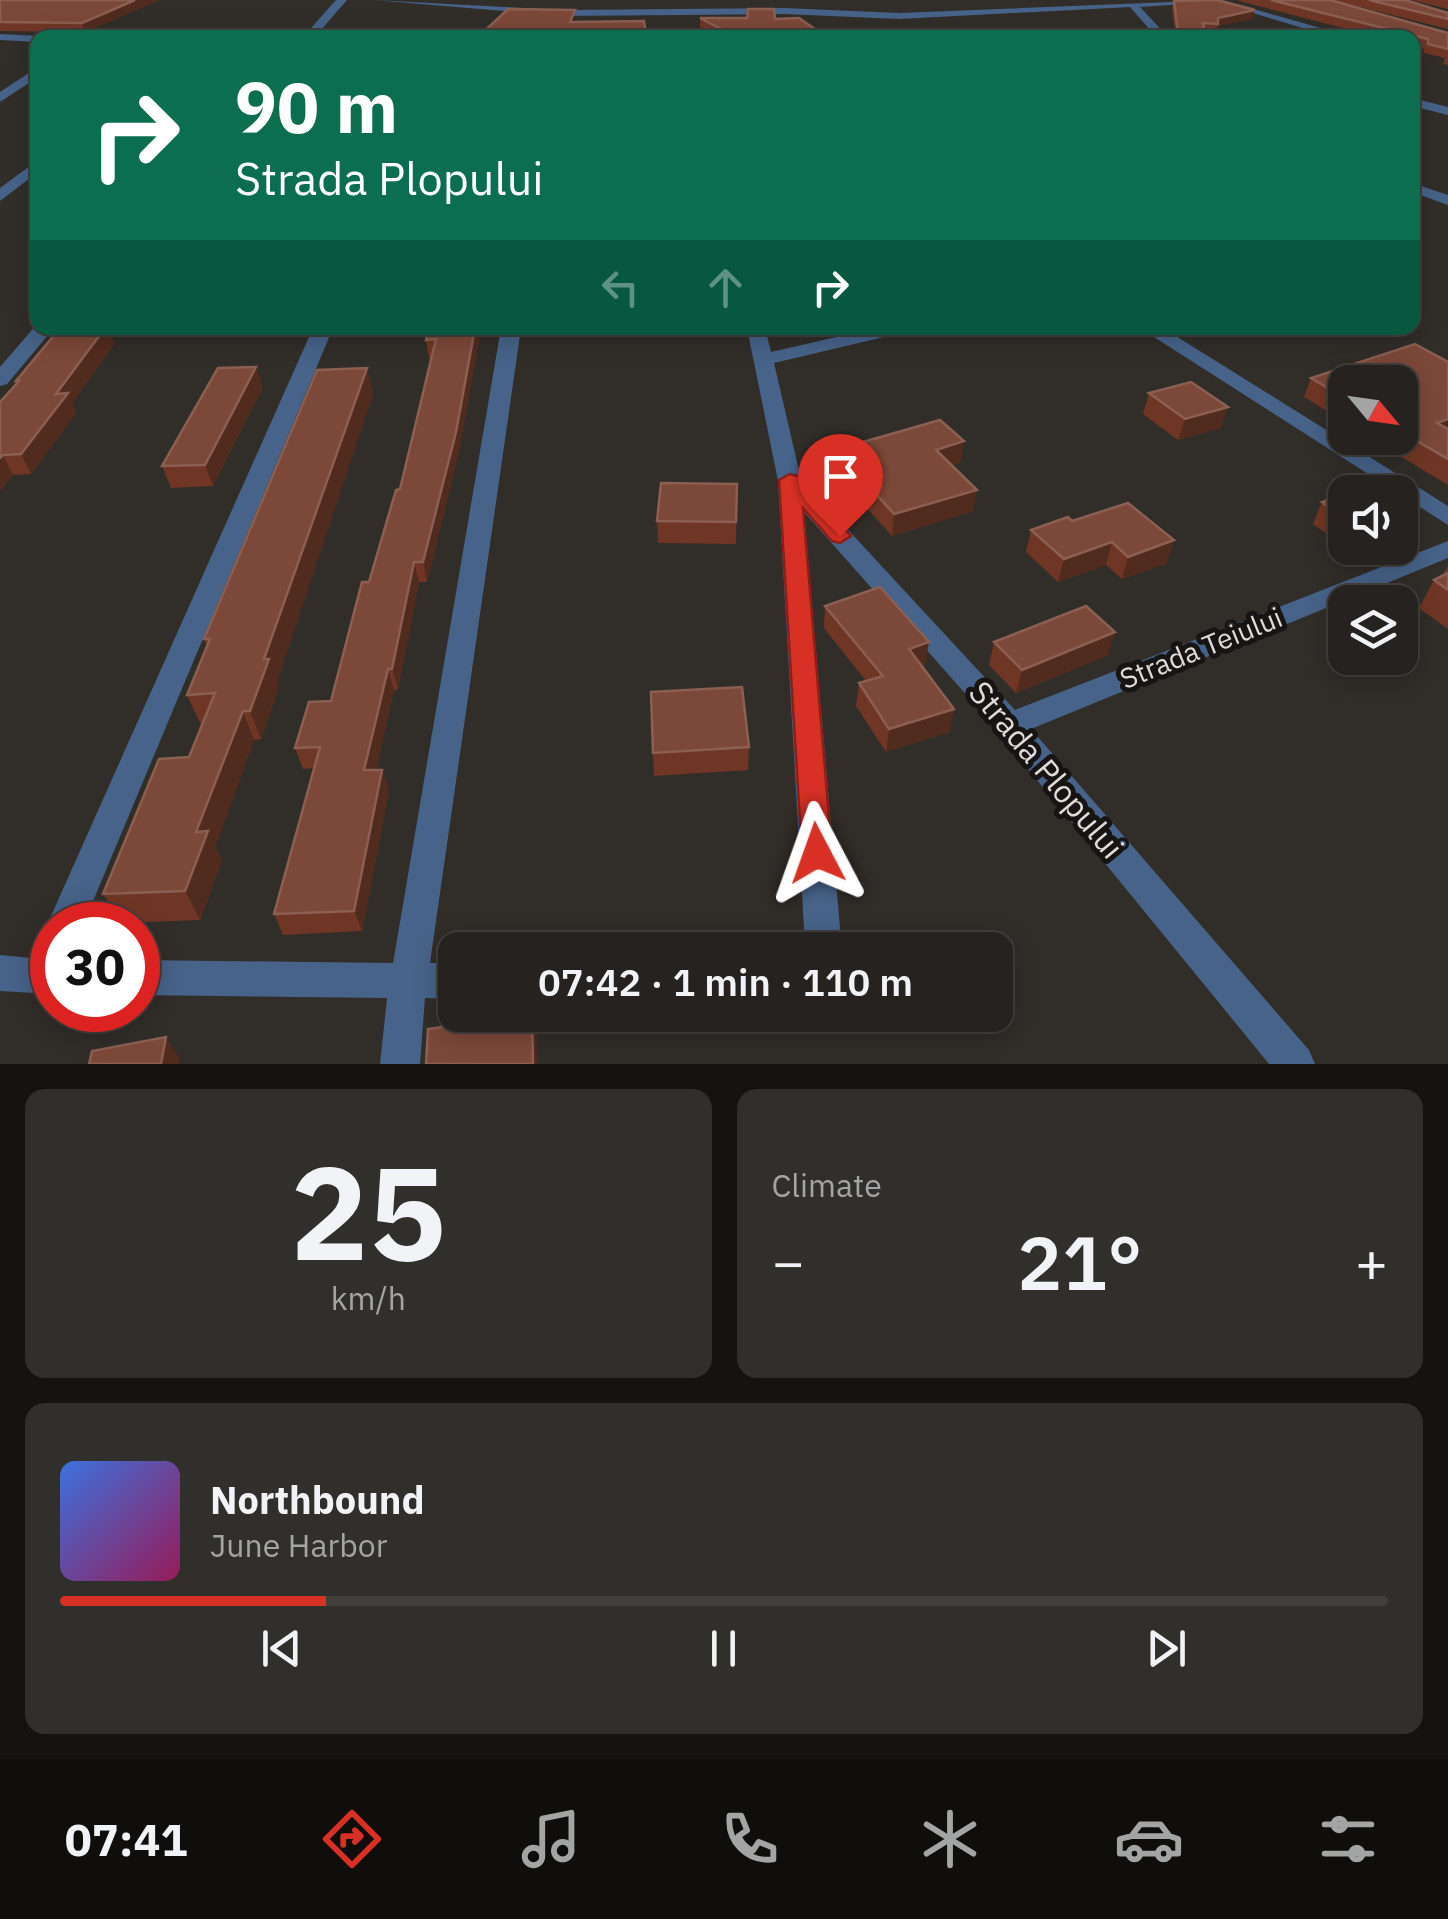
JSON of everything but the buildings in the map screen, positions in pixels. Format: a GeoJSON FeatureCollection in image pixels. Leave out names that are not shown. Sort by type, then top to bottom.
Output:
{"type":"FeatureCollection","features":[{"type":"Feature","properties":{"kind":"street"},"geometry":{"type":"LineString","coordinates":[[314,30],[342,0]]}},
{"type":"Feature","properties":{"kind":"street"},"geometry":{"type":"LineString","coordinates":[[378,0],[706,20],[899,16],[1212,0],[1323,30]]}},
{"type":"Feature","properties":{"kind":"street"},"geometry":{"type":"LineString","coordinates":[[580,14],[590,0]]}},
{"type":"Feature","properties":{"kind":"street"},"geometry":{"type":"LineString","coordinates":[[706,20],[718,0]]}},
{"type":"Feature","properties":{"kind":"street"},"geometry":{"type":"LineString","coordinates":[[878,0],[912,27]]}},
{"type":"Feature","properties":{"kind":"street"},"geometry":{"type":"LineString","coordinates":[[1139,3],[1158,30]]}},
{"type":"Feature","properties":{"kind":"street"},"geometry":{"type":"LineString","coordinates":[[0,37],[30,39]]}},
{"type":"Feature","properties":{"kind":"street"},"geometry":{"type":"LineString","coordinates":[[0,98],[30,77]]}},
{"type":"Feature","properties":{"kind":"street"},"geometry":{"type":"LineString","coordinates":[[1420,104],[1448,110]]}},
{"type":"Feature","properties":{"kind":"street"},"geometry":{"type":"LineString","coordinates":[[0,196],[30,171]]}},
{"type":"Feature","properties":{"kind":"street"},"geometry":{"type":"LineString","coordinates":[[1420,190],[1448,200]]}},
{"type":"Feature","properties":{"kind":"street"},"geometry":{"type":"LineString","coordinates":[[0,380],[38,335]]}},
{"type":"Feature","properties":{"kind":"street"},"geometry":{"type":"LineString","coordinates":[[75,902],[320,335]]}},
{"type":"Feature","properties":{"kind":"street"},"geometry":{"type":"LineString","coordinates":[[400,1064],[408,982],[510,335]]}},
{"type":"Feature","properties":{"kind":"street"},"geometry":{"type":"LineString","coordinates":[[758,335],[790,480],[821,932]]}},
{"type":"Feature","properties":{"kind":"street"},"geometry":{"type":"LineString","coordinates":[[763,360],[868,335]]}},
{"type":"Feature","properties":{"kind":"street"},"geometry":{"type":"LineString","coordinates":[[1161,335],[1448,518]]}},
{"type":"Feature","properties":{"kind":"street","name":"Strada Plopului"},"geometry":{"type":"LineString","coordinates":[[790,480],[1009,725],[1295,1064]]}},
{"type":"Feature","properties":{"kind":"street","name":"Strada Teiului"},"geometry":{"type":"LineString","coordinates":[[1009,725],[1448,549]]}},
{"type":"Feature","properties":{"kind":"street"},"geometry":{"type":"LineString","coordinates":[[0,974],[30,971]]}},
{"type":"Feature","properties":{"kind":"street"},"geometry":{"type":"LineString","coordinates":[[160,978],[438,981]]}},
{"type":"Feature","properties":{"kind":"route"},"geometry":{"type":"LineString","coordinates":[[817,853],[790,480],[840,536]]}}]}
